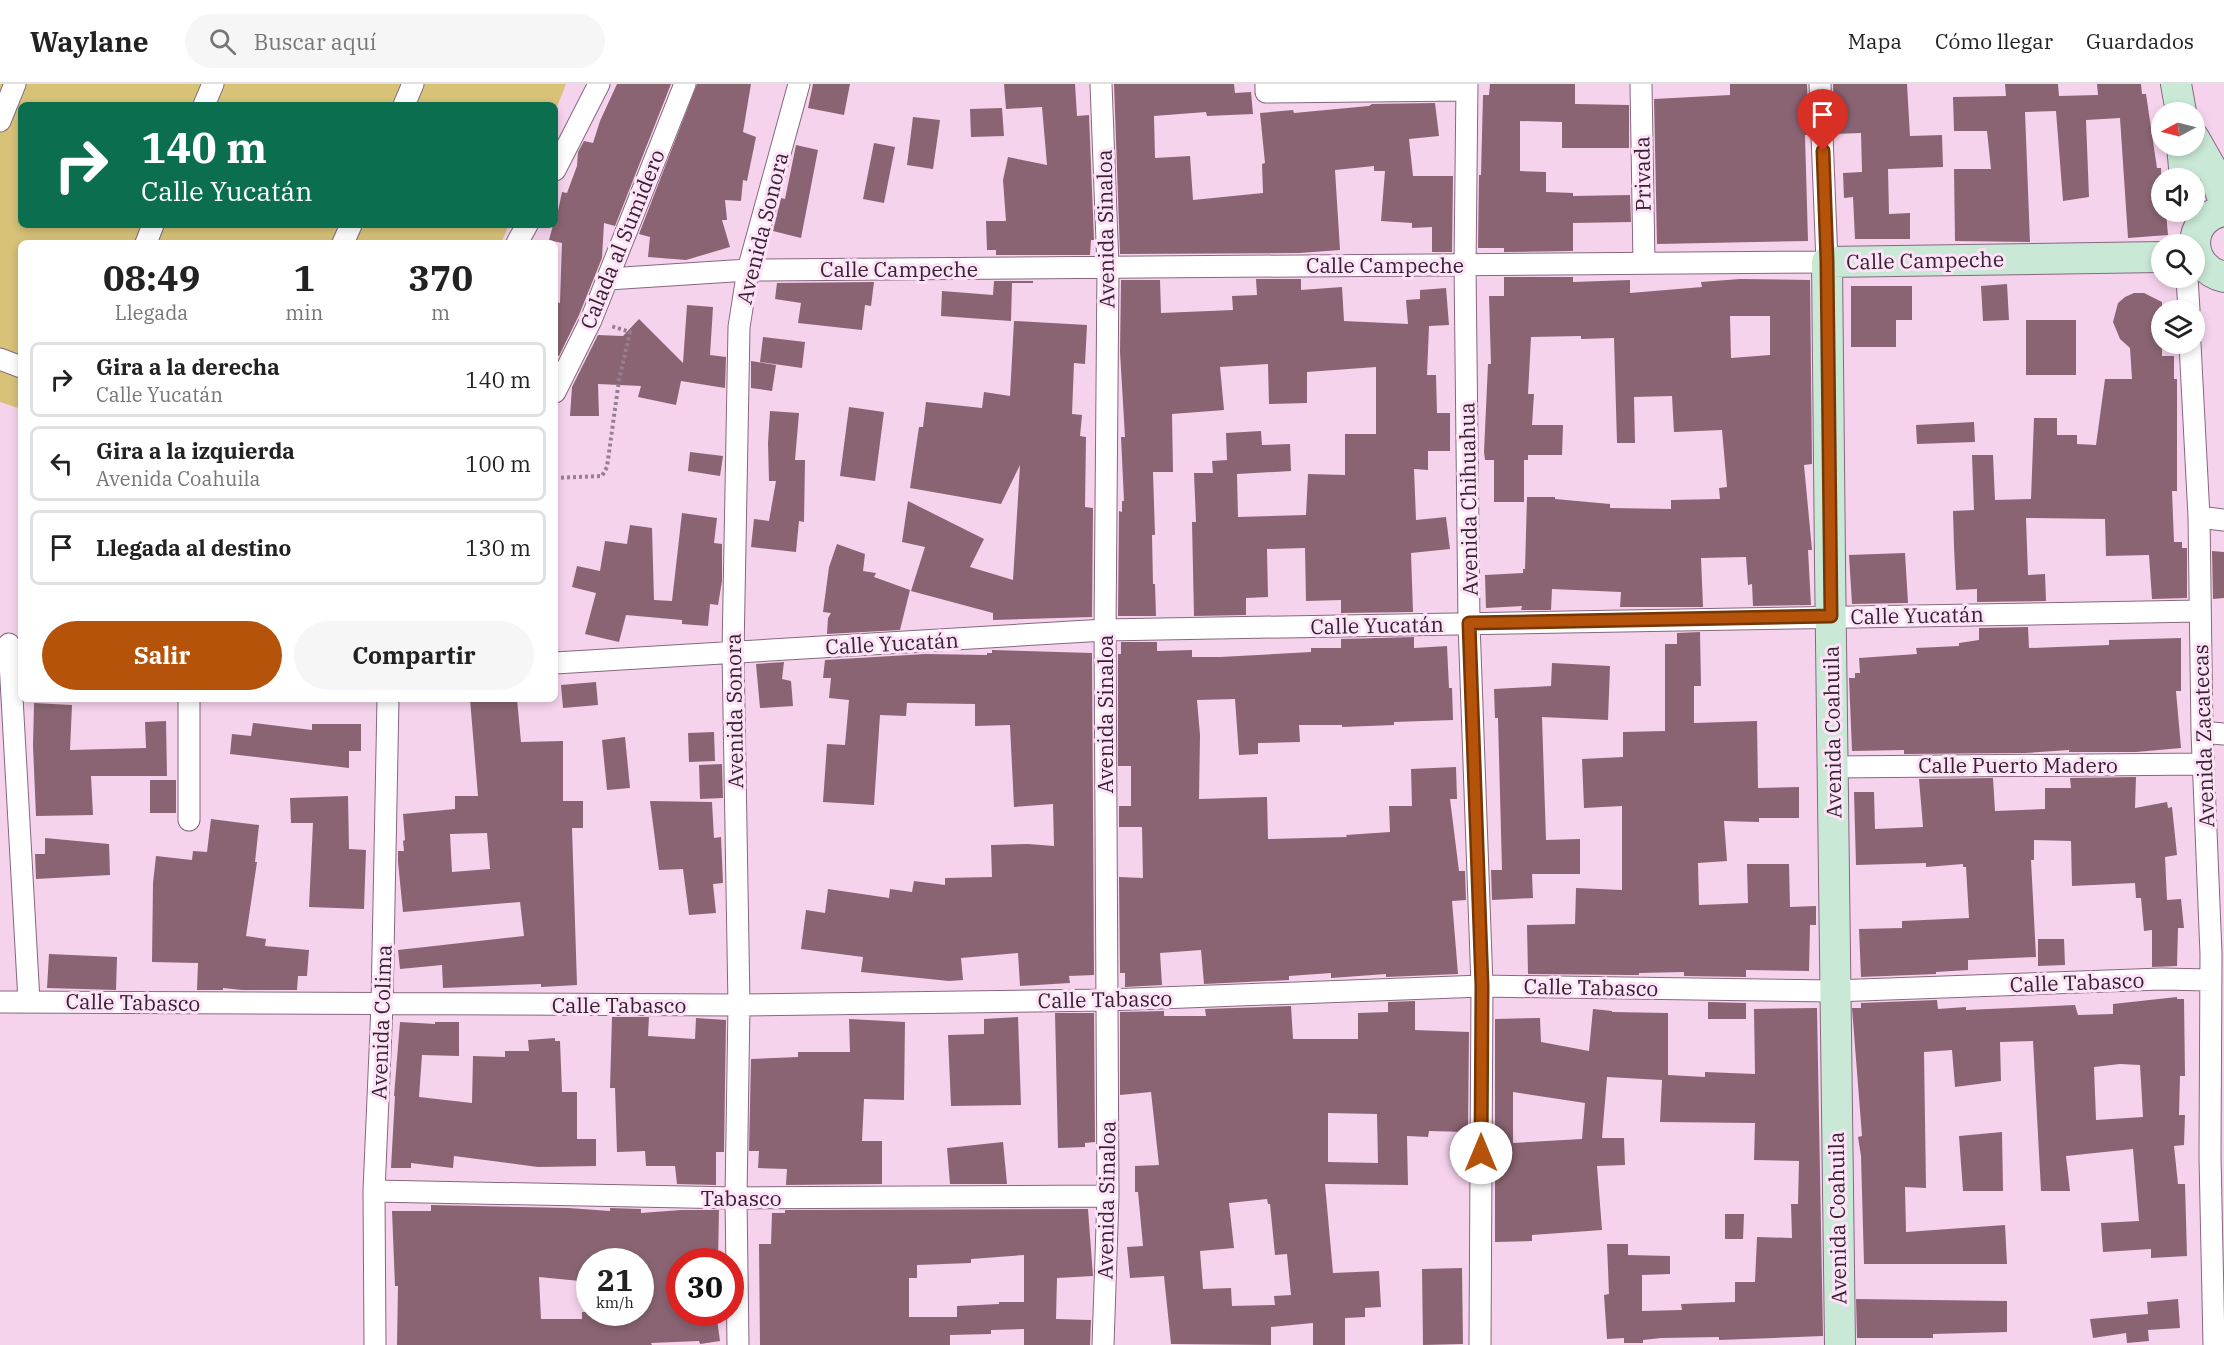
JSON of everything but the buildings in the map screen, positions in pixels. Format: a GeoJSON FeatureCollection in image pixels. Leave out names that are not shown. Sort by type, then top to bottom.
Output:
{"type":"FeatureCollection","features":[{"type":"Feature","properties":{"kind":"street"},"geometry":{"type":"LineString","coordinates":[[0,122],[15,84]]}},
{"type":"Feature","properties":{"kind":"street"},"geometry":{"type":"LineString","coordinates":[[205,102],[213,84]]}},
{"type":"Feature","properties":{"kind":"street"},"geometry":{"type":"LineString","coordinates":[[405,102],[413,84]]}},
{"type":"Feature","properties":{"kind":"street"},"geometry":{"type":"LineString","coordinates":[[558,164],[599,84]]}},
{"type":"Feature","properties":{"kind":"street","name":"Calada al Sumidero"},"geometry":{"type":"LineString","coordinates":[[558,386],[591,320],[685,84]]}},
{"type":"Feature","properties":{"kind":"street","name":"Avenida Sonora"},"geometry":{"type":"LineString","coordinates":[[738,1345],[736,1198],[739,1005],[733,652],[739,327],[748,270],[799,84]]}},
{"type":"Feature","properties":{"kind":"street","name":"Avenida Sinaloa"},"geometry":{"type":"LineString","coordinates":[[1101,84],[1108,267],[1105,630],[1108,1196],[1103,1345]]}},
{"type":"Feature","properties":{"kind":"street"},"geometry":{"type":"LineString","coordinates":[[1266,84],[1266,92],[1467,87]]}},
{"type":"Feature","properties":{"kind":"street","name":"Privada"},"geometry":{"type":"LineString","coordinates":[[1641,84],[1644,263]]}},
{"type":"Feature","properties":{"kind":"street","name":"Avenida Coahuila"},"geometry":{"type":"LineString","coordinates":[[1820,84],[1827,261],[1833,766],[1833,991],[1840,1345]]}},
{"type":"Feature","properties":{"kind":"street"},"geometry":{"type":"LineString","coordinates":[[2176,84],[2179,102]]}},
{"type":"Feature","properties":{"kind":"street","name":"Avenida Chihuahua"},"geometry":{"type":"LineString","coordinates":[[1467,87],[1465,265],[1469,623],[1482,986],[1480,1345]]}},
{"type":"Feature","properties":{"kind":"street"},"geometry":{"type":"LineString","coordinates":[[2204,156],[2214,173],[2224,202]]}},
{"type":"Feature","properties":{"kind":"street"},"geometry":{"type":"LineString","coordinates":[[2197,234],[2200,226],[2207,218],[2224,211]]}},
{"type":"Feature","properties":{"kind":"street","name":"Calle Campeche"},"geometry":{"type":"LineString","coordinates":[[608,279],[748,270],[2151,257]]}},
{"type":"Feature","properties":{"kind":"street"},"geometry":{"type":"LineString","coordinates":[[2205,265],[2208,270],[2224,277]]}},
{"type":"Feature","properties":{"kind":"street","name":"Avenida Zacatecas"},"geometry":{"type":"LineString","coordinates":[[2191,354],[2199,517],[2203,764],[2218,954],[2210,980],[2217,1158],[2214,1345]]}},
{"type":"Feature","properties":{"kind":"street"},"geometry":{"type":"LineString","coordinates":[[0,359],[18,366]]}},
{"type":"Feature","properties":{"kind":"street"},"geometry":{"type":"LineString","coordinates":[[2199,517],[2224,520]]}},
{"type":"Feature","properties":{"kind":"street","name":"Calle Yucatán"},"geometry":{"type":"LineString","coordinates":[[558,663],[1105,630],[2200,611]]}},
{"type":"Feature","properties":{"kind":"street"},"geometry":{"type":"LineString","coordinates":[[10,644],[29,1001]]}},
{"type":"Feature","properties":{"kind":"street"},"geometry":{"type":"LineString","coordinates":[[189,702],[189,820]]}},
{"type":"Feature","properties":{"kind":"street","name":"Avenida Colima"},"geometry":{"type":"LineString","coordinates":[[375,1345],[374,1191],[382,1005],[388,702]]}},
{"type":"Feature","properties":{"kind":"street"},"geometry":{"type":"LineString","coordinates":[[2202,732],[2224,734]]}},
{"type":"Feature","properties":{"kind":"street","name":"Calle Puerto Madero"},"geometry":{"type":"LineString","coordinates":[[1833,766],[2203,764]]}},
{"type":"Feature","properties":{"kind":"street","name":"Calle Tabasco"},"geometry":{"type":"LineString","coordinates":[[0,1002],[739,1005],[1106,999],[1482,986],[1833,991],[2161,979],[2210,980]]}},
{"type":"Feature","properties":{"kind":"street","name":"Tabasco"},"geometry":{"type":"LineString","coordinates":[[374,1191],[736,1198],[1108,1196]]}},
{"type":"Feature","properties":{"kind":"path"},"geometry":{"type":"LineString","coordinates":[[558,478],[602,476],[607,467],[619,380],[630,332],[591,320]]}},
{"type":"Feature","properties":{"kind":"shaded area"},"geometry":{"type":"Polygon","coordinates":[[[0,84],[566,84],[558,104],[558,102],[18,102],[18,228],[508,228],[502,240],[18,240],[18,408],[0,402],[0,84]]]}},
{"type":"Feature","properties":{"kind":"route"},"geometry":{"type":"LineString","coordinates":[[1481,1153],[1482,986],[1469,623],[1831,616],[1827,261],[1823,151]]}}]}
